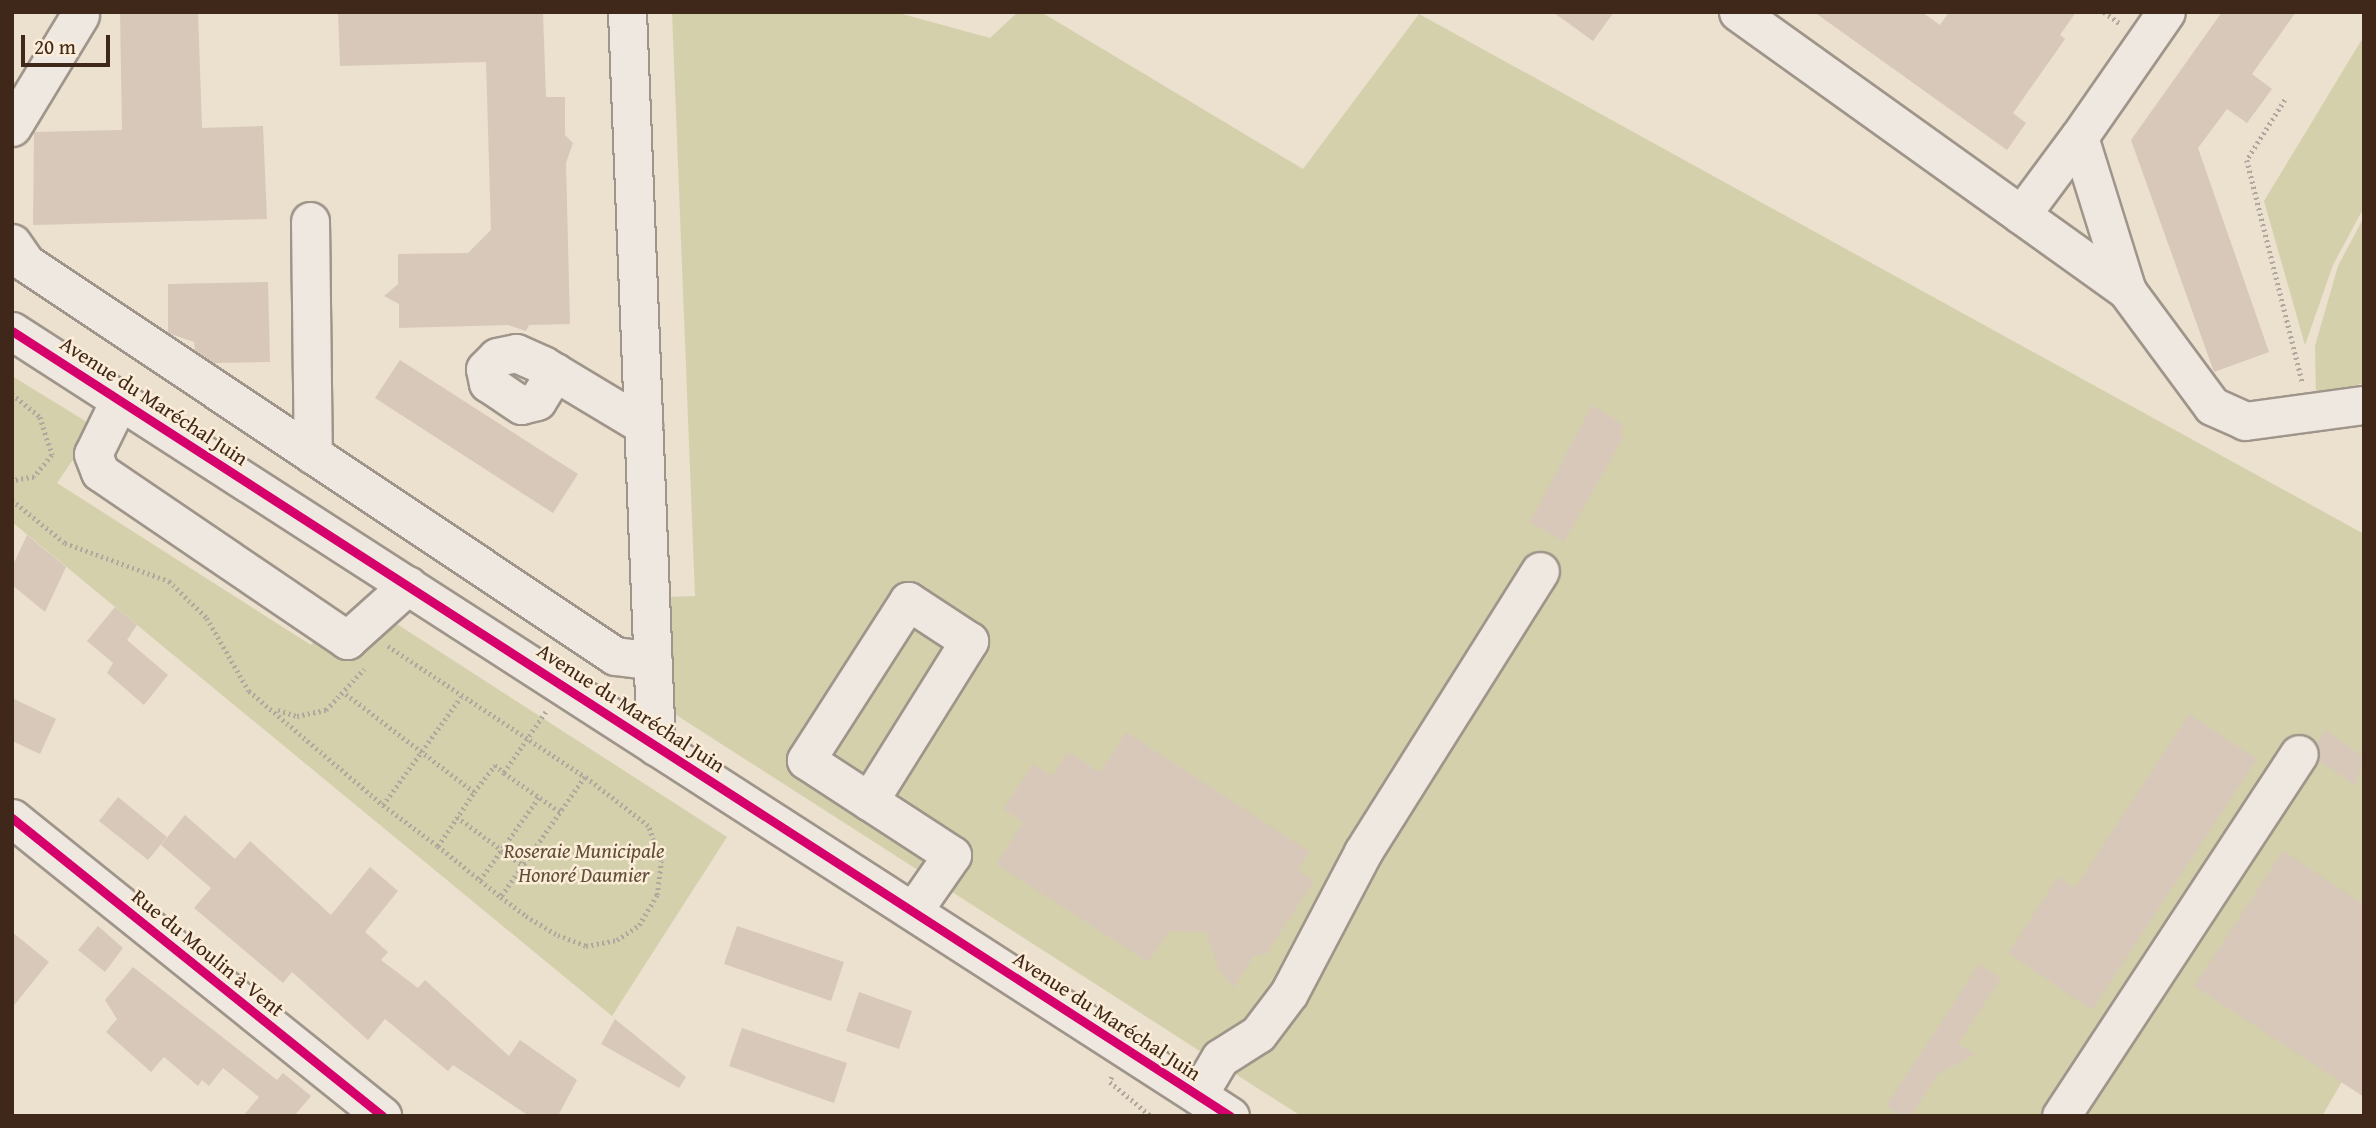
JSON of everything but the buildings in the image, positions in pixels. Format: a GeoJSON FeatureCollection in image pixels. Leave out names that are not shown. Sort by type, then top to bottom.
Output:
{"type":"FeatureCollection","features":[{"type":"Feature","properties":{"kind":"street"},"geometry":{"type":"LineString","coordinates":[[627,12],[656,746]]}},
{"type":"Feature","properties":{"kind":"street"},"geometry":{"type":"LineString","coordinates":[[1738,12],[2127,291],[2212,406],[2245,421],[2364,405]]}},
{"type":"Feature","properties":{"kind":"street"},"geometry":{"type":"LineString","coordinates":[[2021,215],[2166,12]]}},
{"type":"Feature","properties":{"kind":"street"},"geometry":{"type":"LineString","coordinates":[[12,127],[80,15]]}},
{"type":"Feature","properties":{"kind":"street"},"geometry":{"type":"LineString","coordinates":[[2078,137],[2127,291]]}},
{"type":"Feature","properties":{"kind":"street"},"geometry":{"type":"LineString","coordinates":[[310,221],[313,455]]}},
{"type":"Feature","properties":{"kind":"street"},"geometry":{"type":"LineString","coordinates":[[12,243],[26,263],[615,656],[653,661]]}},
{"type":"Feature","properties":{"kind":"street","name":"Avenue du Maréchal Juin"},"geometry":{"type":"LineString","coordinates":[[12,331],[1230,1116]]}},
{"type":"Feature","properties":{"kind":"street"},"geometry":{"type":"LineString","coordinates":[[555,373],[643,425]]}},
{"type":"Feature","properties":{"kind":"street"},"geometry":{"type":"LineString","coordinates":[[120,399],[93,454],[100,471],[338,628],[347,640],[408,584]]}},
{"type":"Feature","properties":{"kind":"street"},"geometry":{"type":"LineString","coordinates":[[1198,1095],[1220,1058],[1258,1034],[1289,993],[1363,852],[1540,570]]}},
{"type":"Feature","properties":{"kind":"street"},"geometry":{"type":"LineString","coordinates":[[869,801],[969,641],[908,601],[806,760],[869,801],[952,855],[913,911]]}},
{"type":"Feature","properties":{"kind":"street"},"geometry":{"type":"LineString","coordinates":[[2061,1116],[2299,754]]}},
{"type":"Feature","properties":{"kind":"street","name":"Rue du Moulin à Vent"},"geometry":{"type":"LineString","coordinates":[[12,818],[382,1116]]}},
{"type":"Feature","properties":{"kind":"path"},"geometry":{"type":"LineString","coordinates":[[2286,100],[2247,160],[2309,412]]}},
{"type":"Feature","properties":{"kind":"path"},"geometry":{"type":"LineString","coordinates":[[12,394],[40,416],[52,455],[34,477],[12,481]]}},
{"type":"Feature","properties":{"kind":"path"},"geometry":{"type":"LineString","coordinates":[[12,500],[65,543],[169,581],[207,618],[249,691],[274,709],[383,805],[501,897],[558,935],[586,946],[617,940],[639,925],[657,895],[661,862],[648,826],[528,737],[461,697],[383,642],[376,651]]}},
{"type":"Feature","properties":{"kind":"path"},"geometry":{"type":"LineString","coordinates":[[274,709],[314,715],[346,694],[370,660]]}},
{"type":"Feature","properties":{"kind":"path"},"geometry":{"type":"LineString","coordinates":[[504,773],[564,685]]}},
{"type":"Feature","properties":{"kind":"path"},"geometry":{"type":"LineString","coordinates":[[346,694],[474,792]]}},
{"type":"Feature","properties":{"kind":"path"},"geometry":{"type":"LineString","coordinates":[[383,805],[461,697]]}},
{"type":"Feature","properties":{"kind":"path"},"geometry":{"type":"LineString","coordinates":[[438,846],[495,765],[562,813]]}},
{"type":"Feature","properties":{"kind":"path"},"geometry":{"type":"LineString","coordinates":[[501,897],[585,778]]}},
{"type":"Feature","properties":{"kind":"path"},"geometry":{"type":"LineString","coordinates":[[480,880],[538,797]]}},
{"type":"Feature","properties":{"kind":"path"},"geometry":{"type":"LineString","coordinates":[[457,817],[524,866]]}},
{"type":"Feature","properties":{"kind":"green space"},"geometry":{"type":"Polygon","coordinates":[[[672,12],[895,12],[990,38],[1018,12],[1041,12],[1303,169],[1419,14],[2364,534],[2364,1044],[2322,1116],[1301,1116],[670,711],[667,597],[695,596],[672,12]]]}},
{"type":"Feature","properties":{"kind":"green space"},"geometry":{"type":"Polygon","coordinates":[[[2364,36],[2364,207],[2333,265],[2305,345],[2264,201],[2364,36]]]}},
{"type":"Feature","properties":{"kind":"green space"},"geometry":{"type":"Polygon","coordinates":[[[2364,217],[2364,383],[2316,396],[2315,346],[2338,266],[2364,217]]]}},
{"type":"Feature","properties":{"kind":"green space","name":"Roseraie Municipale Honoré Daumier"},"geometry":{"type":"Polygon","coordinates":[[[12,376],[95,427],[57,483],[311,645],[324,629],[364,653],[386,617],[727,837],[612,1016],[12,522],[12,376]]]}},
{"type":"Feature","properties":{"kind":"cycle path"},"geometry":{"type":"LineString","coordinates":[[12,331],[1230,1116]]}},
{"type":"Feature","properties":{"kind":"cycle path"},"geometry":{"type":"LineString","coordinates":[[12,818],[382,1116]]}}]}
